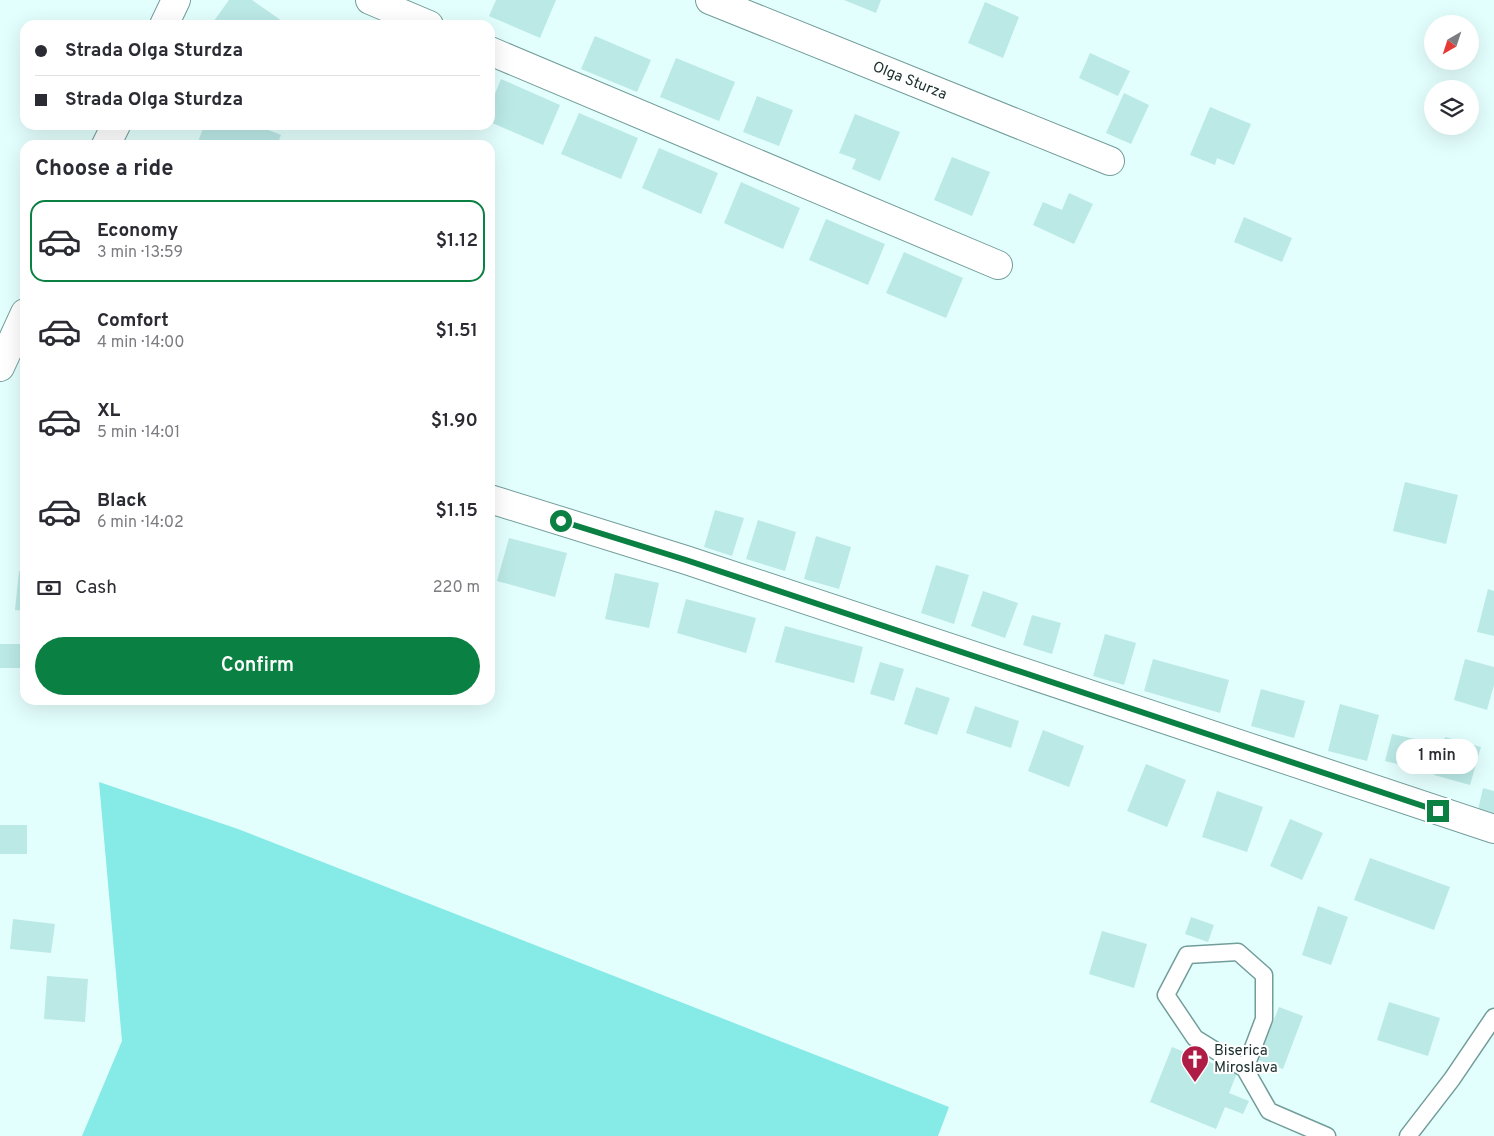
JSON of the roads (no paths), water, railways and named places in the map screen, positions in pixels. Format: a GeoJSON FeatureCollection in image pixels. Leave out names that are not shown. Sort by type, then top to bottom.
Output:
{"type":"FeatureCollection","features":[{"type":"Feature","properties":{"kind":"street"},"geometry":{"type":"LineString","coordinates":[[166,20],[176,0]]}},
{"type":"Feature","properties":{"kind":"street"},"geometry":{"type":"LineString","coordinates":[[370,0],[417,20]]}},
{"type":"Feature","properties":{"kind":"street","name":"Olga Sturza"},"geometry":{"type":"LineString","coordinates":[[710,0],[1110,161]]}},
{"type":"Feature","properties":{"kind":"street"},"geometry":{"type":"LineString","coordinates":[[495,53],[998,265]]}},
{"type":"Feature","properties":{"kind":"street"},"geometry":{"type":"LineString","coordinates":[[11,359],[20,329]]}},
{"type":"Feature","properties":{"kind":"street"},"geometry":{"type":"LineString","coordinates":[[495,501],[686,560],[1494,830]]}},
{"type":"Feature","properties":{"kind":"lane"},"geometry":{"type":"LineString","coordinates":[[1244,1069],[1264,1019],[1264,975],[1238,952],[1187,955],[1166,995],[1196,1038],[1244,1069],[1269,1111],[1327,1136]]}},
{"type":"Feature","properties":{"kind":"lane"},"geometry":{"type":"LineString","coordinates":[[1408,1136],[1452,1079],[1494,1017]]}},
{"type":"Feature","properties":{"kind":"place","name":"Biserica Miroslava"},"geometry":{"type":"Point","coordinates":[1195,1083]}}]}
